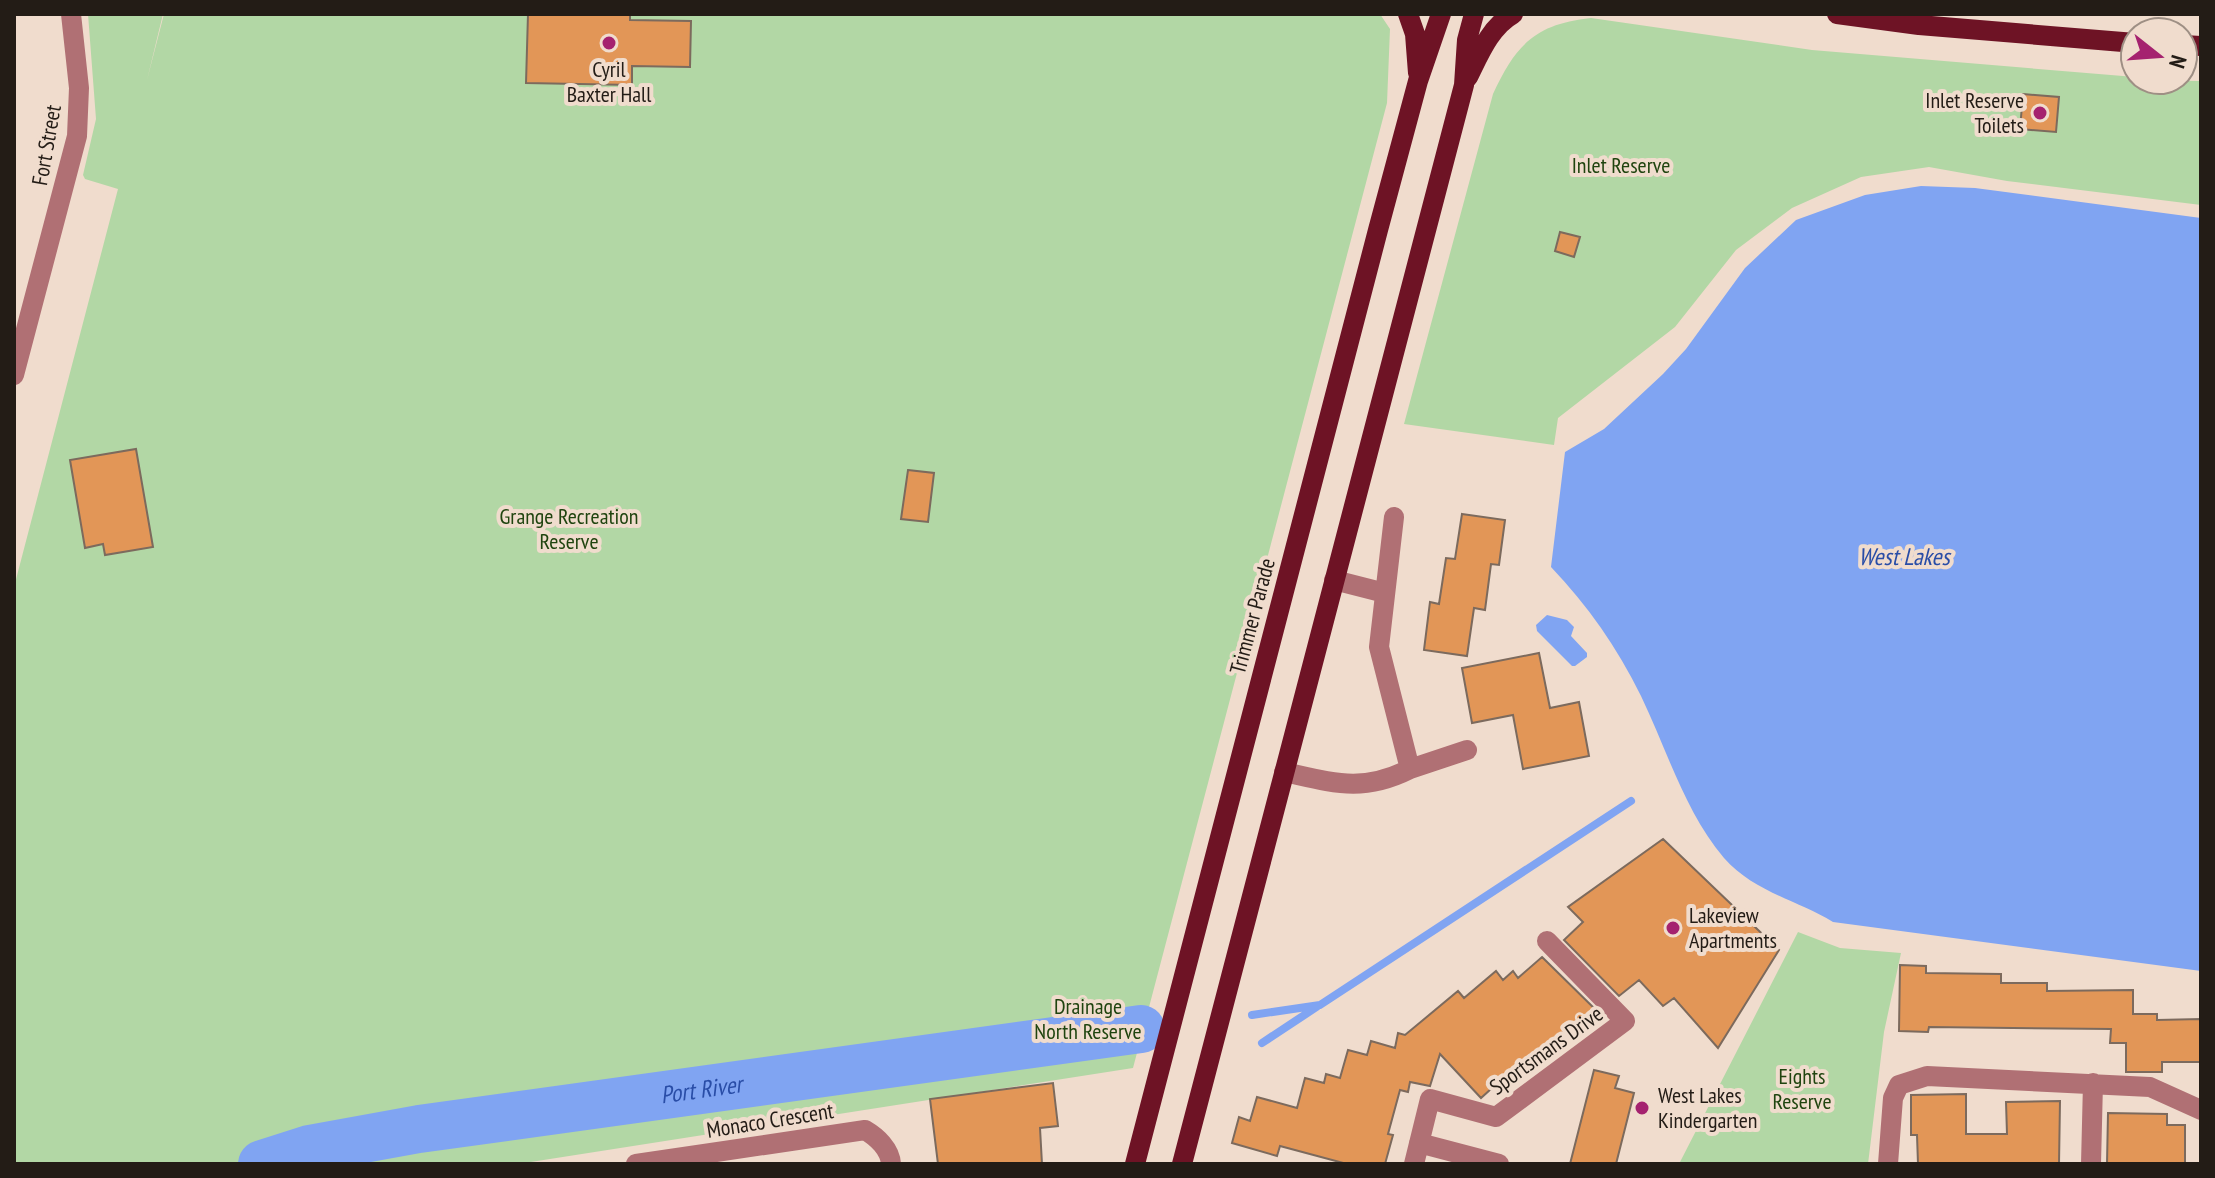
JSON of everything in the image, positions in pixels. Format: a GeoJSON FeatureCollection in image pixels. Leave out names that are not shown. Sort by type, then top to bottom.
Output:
{"type":"FeatureCollection","features":[{"type":"Feature","properties":{"kind":"main road","name":"Trimmer Parade"},"geometry":{"type":"LineString","coordinates":[[1408,14],[1415,34],[1418,81]]}},
{"type":"Feature","properties":{"kind":"main road","name":"Trimmer Parade"},"geometry":{"type":"LineString","coordinates":[[1135,1164],[1418,81],[1441,14]]}},
{"type":"Feature","properties":{"kind":"main road"},"geometry":{"type":"LineString","coordinates":[[1182,1164],[1464,85],[1467,40],[1474,14]]}},
{"type":"Feature","properties":{"kind":"main road"},"geometry":{"type":"LineString","coordinates":[[1464,85],[1485,42],[1513,14]]}},
{"type":"Feature","properties":{"kind":"main road"},"geometry":{"type":"LineString","coordinates":[[1837,14],[1919,25],[2119,42]]}},
{"type":"Feature","properties":{"kind":"street","name":"Fort Street"},"geometry":{"type":"LineString","coordinates":[[14,375],[77,136],[79,88],[71,14]]}},
{"type":"Feature","properties":{"kind":"street"},"geometry":{"type":"LineString","coordinates":[[1394,517],[1379,647],[1410,769]]}},
{"type":"Feature","properties":{"kind":"street"},"geometry":{"type":"LineString","coordinates":[[1334,580],[1385,593]]}},
{"type":"Feature","properties":{"kind":"street"},"geometry":{"type":"LineString","coordinates":[[1284,772],[1354,785],[1390,779],[1467,750]]}},
{"type":"Feature","properties":{"kind":"street","name":"Sportsmans Drive"},"geometry":{"type":"LineString","coordinates":[[1414,1164],[1430,1099],[1496,1117],[1625,1021],[1547,941]]}},
{"type":"Feature","properties":{"kind":"street"},"geometry":{"type":"LineString","coordinates":[[1888,1164],[1893,1098],[1899,1085],[1927,1076],[2150,1087],[2201,1110]]}},
{"type":"Feature","properties":{"kind":"street"},"geometry":{"type":"LineString","coordinates":[[2091,1164],[2093,1083]]}},
{"type":"Feature","properties":{"kind":"street","name":"Monaco Crescent"},"geometry":{"type":"LineString","coordinates":[[636,1164],[865,1130],[876,1136],[891,1156],[891,1164]]}},
{"type":"Feature","properties":{"kind":"street"},"geometry":{"type":"LineString","coordinates":[[1419,1143],[1499,1164]]}},
{"type":"Feature","properties":{"kind":"green space","name":"Grange Recreation Reserve"},"geometry":{"type":"Polygon","coordinates":[[[88,14],[163,14],[147,80],[164,14],[1380,14],[1390,29],[1387,103],[1133,1068],[518,1164],[14,1164],[14,587],[118,189],[85,179],[83,175],[96,119],[88,14]]]}},
{"type":"Feature","properties":{"kind":"green space","name":"Inlet Reserve"},"geometry":{"type":"Polygon","coordinates":[[[1591,18],[1812,50],[2119,76],[2119,96],[2199,96],[2201,81],[2201,205],[2007,181],[1929,167],[1861,177],[1792,208],[1736,250],[1675,327],[1558,418],[1554,445],[1404,424],[1493,94],[1510,62],[1530,40],[1556,25],[1591,18]]]}},
{"type":"Feature","properties":{"kind":"green space","name":"Eights Reserve"},"geometry":{"type":"Polygon","coordinates":[[[1798,932],[1840,948],[1901,953],[1884,1032],[1868,1164],[1679,1164],[1798,932]]]}},
{"type":"Feature","properties":{"kind":"water","name":"West Lakes"},"geometry":{"type":"Polygon","coordinates":[[[1921,186],[1975,188],[2201,218],[2201,971],[1833,922],[1749,879],[1724,858],[1710,840],[1687,801],[1641,696],[1622,661],[1589,612],[1551,567],[1565,452],[1604,429],[1663,374],[1686,349],[1745,268],[1796,220],[1865,195],[1921,186]]]}},
{"type":"Feature","properties":{"kind":"water"},"geometry":{"type":"Polygon","coordinates":[[[1547,615],[1567,620],[1574,627],[1571,636],[1587,653],[1587,657],[1575,666],[1537,631],[1536,625],[1547,615]]]}},
{"type":"Feature","properties":{"kind":"building","name":"Cyril Baxter Hall"},"geometry":{"type":"Polygon","coordinates":[[[528,14],[630,14],[630,20],[691,21],[690,67],[632,66],[632,85],[526,83],[528,14]]]}},
{"type":"Feature","properties":{"kind":"building","name":"Inlet Reserve Toilets"},"geometry":{"type":"Polygon","coordinates":[[[2023,94],[2059,97],[2056,132],[2020,129],[2023,94]]]}},
{"type":"Feature","properties":{"kind":"building"},"geometry":{"type":"Polygon","coordinates":[[[1560,232],[1580,237],[1574,257],[1555,251],[1560,232]]]}},
{"type":"Feature","properties":{"kind":"building"},"geometry":{"type":"Polygon","coordinates":[[[136,449],[153,547],[105,555],[103,544],[85,548],[70,460],[136,449]]]}},
{"type":"Feature","properties":{"kind":"building"},"geometry":{"type":"Polygon","coordinates":[[[908,470],[934,473],[928,522],[901,519],[908,470]]]}},
{"type":"Feature","properties":{"kind":"building"},"geometry":{"type":"Polygon","coordinates":[[[1462,514],[1505,520],[1499,565],[1491,564],[1485,610],[1474,608],[1467,656],[1424,650],[1430,602],[1439,604],[1446,558],[1455,559],[1462,514]]]}},
{"type":"Feature","properties":{"kind":"building"},"geometry":{"type":"Polygon","coordinates":[[[1539,653],[1550,708],[1579,702],[1589,756],[1523,769],[1513,715],[1472,723],[1462,668],[1539,653]]]}},
{"type":"Feature","properties":{"kind":"building","name":"Lakeview Apartments"},"geometry":{"type":"Polygon","coordinates":[[[1663,839],[1779,950],[1718,1048],[1674,998],[1663,1006],[1639,980],[1619,996],[1564,940],[1583,922],[1568,907],[1663,839]]]}},
{"type":"Feature","properties":{"kind":"building"},"geometry":{"type":"Polygon","coordinates":[[[1542,957],[1600,1014],[1582,1029],[1575,1022],[1537,1056],[1535,1053],[1516,1071],[1514,1068],[1481,1098],[1440,1054],[1430,1086],[1410,1082],[1408,1092],[1400,1090],[1388,1134],[1393,1135],[1385,1164],[1347,1164],[1280,1146],[1277,1156],[1232,1143],[1239,1117],[1250,1121],[1257,1097],[1297,1108],[1305,1078],[1324,1083],[1326,1074],[1340,1078],[1348,1050],[1367,1055],[1371,1041],[1395,1048],[1398,1033],[1405,1035],[1458,991],[1464,998],[1496,971],[1503,980],[1513,971],[1518,978],[1542,957]]]}},
{"type":"Feature","properties":{"kind":"building"},"geometry":{"type":"Polygon","coordinates":[[[1900,965],[1926,966],[1926,973],[2001,974],[2001,983],[2047,983],[2047,991],[2133,990],[2133,1014],[2157,1014],[2157,1020],[2201,1019],[2201,1062],[2162,1062],[2162,1072],[2126,1072],[2126,1043],[2110,1043],[2111,1029],[1929,1027],[1928,1032],[1899,1031],[1900,965]]]}},
{"type":"Feature","properties":{"kind":"building"},"geometry":{"type":"Polygon","coordinates":[[[1594,1070],[1619,1076],[1615,1088],[1634,1093],[1616,1164],[1570,1164],[1594,1070]]]}},
{"type":"Feature","properties":{"kind":"building"},"geometry":{"type":"Polygon","coordinates":[[[1053,1083],[1058,1126],[1040,1128],[1042,1164],[938,1164],[930,1099],[1053,1083]]]}},
{"type":"Feature","properties":{"kind":"building"},"geometry":{"type":"Polygon","coordinates":[[[1966,1094],[1966,1134],[2007,1134],[2006,1102],[2060,1101],[2059,1164],[1918,1164],[1917,1135],[1911,1135],[1911,1095],[1966,1094]]]}},
{"type":"Feature","properties":{"kind":"building"},"geometry":{"type":"Polygon","coordinates":[[[2108,1113],[2167,1114],[2167,1125],[2185,1125],[2185,1164],[2107,1164],[2108,1113]]]}},
{"type":"Feature","properties":{"kind":"waterway"},"geometry":{"type":"LineString","coordinates":[[1252,1015],[1320,1005],[1631,801]]}},
{"type":"Feature","properties":{"kind":"waterway"},"geometry":{"type":"LineString","coordinates":[[1262,1043],[1318,1006]]}},
{"type":"Feature","properties":{"kind":"waterway","name":"Port River"},"geometry":{"type":"LineString","coordinates":[[262,1164],[309,1149],[419,1129],[1141,1029]]}},
{"type":"Feature","properties":{"kind":"place","name":"Cyril Baxter Hall"},"geometry":{"type":"Point","coordinates":[609,43]}},
{"type":"Feature","properties":{"kind":"place","name":"Inlet Reserve Toilets"},"geometry":{"type":"Point","coordinates":[2040,113]}},
{"type":"Feature","properties":{"kind":"place","name":"Lakeview Apartments"},"geometry":{"type":"Point","coordinates":[1673,928]}},
{"type":"Feature","properties":{"kind":"place","name":"West Lakes Kindergarten"},"geometry":{"type":"Point","coordinates":[1642,1108]}},
{"type":"Feature","properties":{"kind":"park label","name":"Drainage North Reserve"},"geometry":{"type":"Point","coordinates":[1088,1018]}}]}
